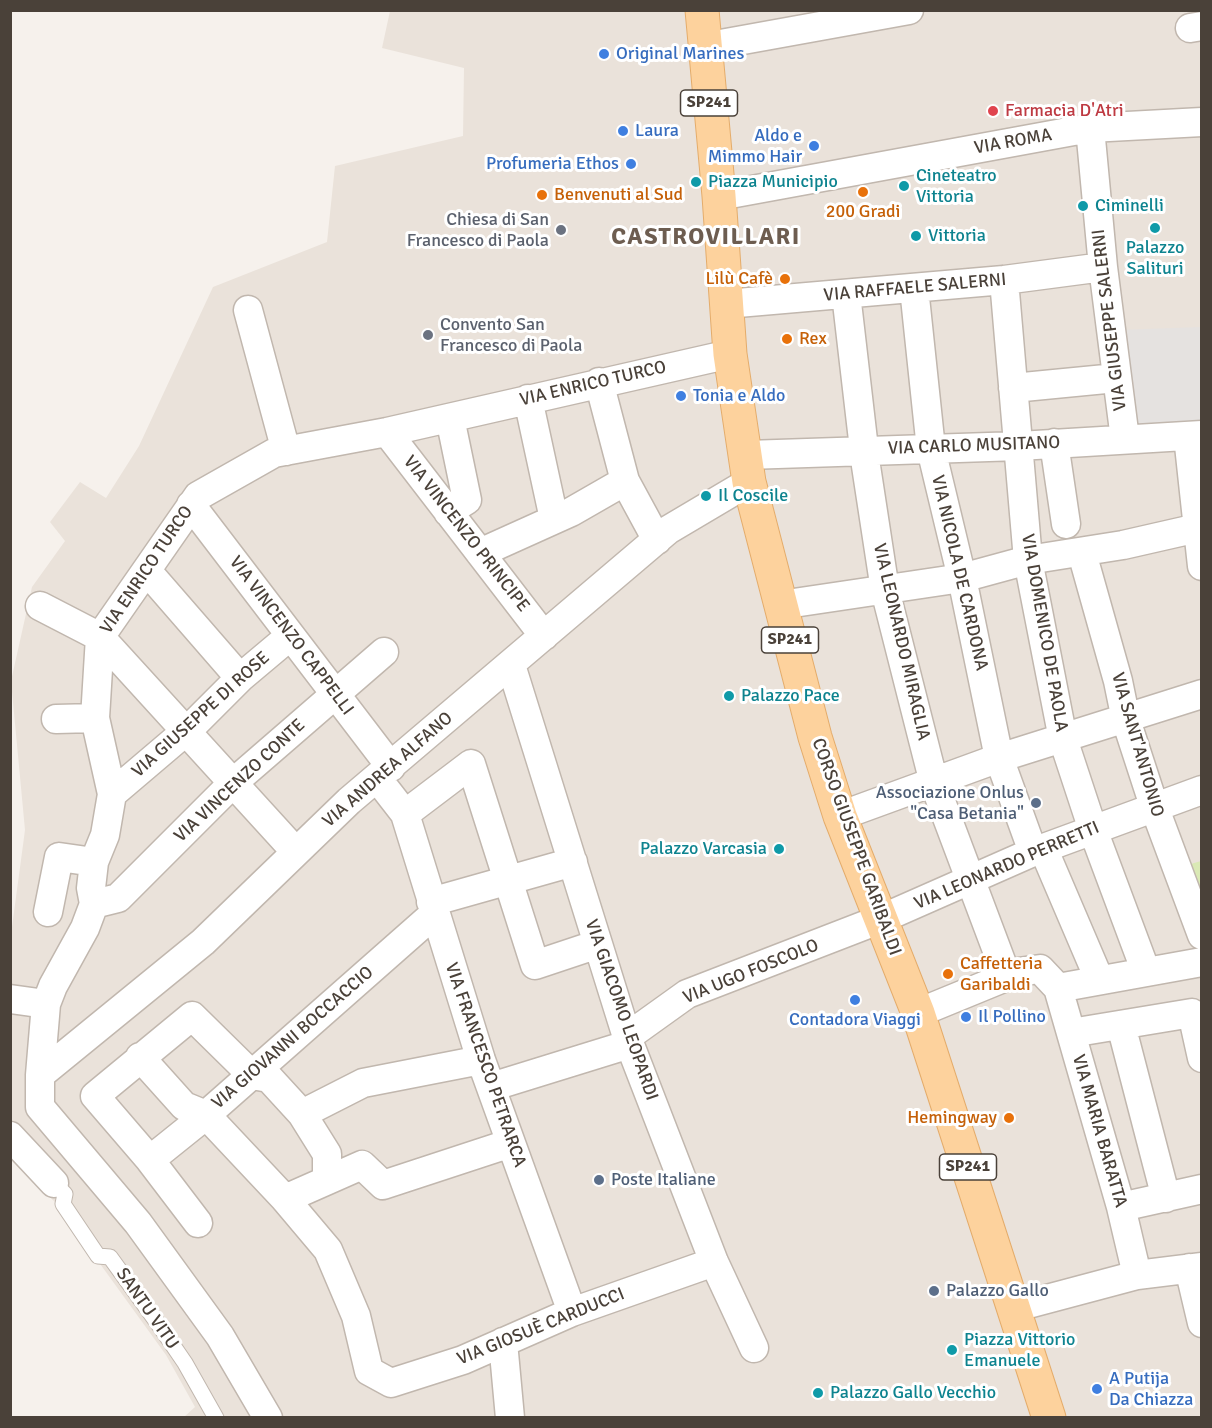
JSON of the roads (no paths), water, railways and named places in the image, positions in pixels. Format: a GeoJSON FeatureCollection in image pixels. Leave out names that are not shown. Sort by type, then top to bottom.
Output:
{"type":"FeatureCollection","features":[{"type":"Feature","properties":{"kind":"main road","name":"CORSO GIUSEPPE GARIBALDI"},"geometry":{"type":"LineString","coordinates":[[702,10],[719,196],[730,354],[748,469],[780,605],[815,737],[840,816],[918,1012],[1049,1418]]}},
{"type":"Feature","properties":{"kind":"street"},"geometry":{"type":"LineString","coordinates":[[704,47],[909,10]]}},
{"type":"Feature","properties":{"kind":"street","name":"VIA ROMA"},"geometry":{"type":"LineString","coordinates":[[719,196],[1090,128],[1202,122]]}},
{"type":"Feature","properties":{"kind":"street","name":"VIA GIUSEPPE SALERNI"},"geometry":{"type":"LineString","coordinates":[[1090,128],[1103,267],[1125,439]]}},
{"type":"Feature","properties":{"kind":"street","name":"VIA RAFFAELE SALERNI"},"geometry":{"type":"LineString","coordinates":[[726,304],[1004,280],[1103,267]]}},
{"type":"Feature","properties":{"kind":"street","name":"VIA DOMENICO DE PAOLA"},"geometry":{"type":"LineString","coordinates":[[1004,280],[1028,561],[1063,739],[1093,830],[1146,972]]}},
{"type":"Feature","properties":{"kind":"street","name":"VIA NICOLA DE CARDONA"},"geometry":{"type":"LineString","coordinates":[[914,288],[931,449],[962,578],[999,758],[1038,850],[1099,979]]}},
{"type":"Feature","properties":{"kind":"street","name":"VIA LEONARDO MIRAGLIA"},"geometry":{"type":"LineString","coordinates":[[846,294],[864,450],[885,590],[934,783],[1007,977]]}},
{"type":"Feature","properties":{"kind":"street"},"geometry":{"type":"LineString","coordinates":[[248,310],[286,450]]}},
{"type":"Feature","properties":{"kind":"street","name":"VIA ENRICO TURCO"},"geometry":{"type":"LineString","coordinates":[[268,1418],[220,1336],[138,1223],[40,1107],[40,1075],[46,1004],[53,986],[85,928],[94,904],[91,888],[94,862],[105,835],[112,794],[95,718],[100,637],[198,496],[274,453],[387,432],[730,354]]}},
{"type":"Feature","properties":{"kind":"street"},"geometry":{"type":"LineString","coordinates":[[1012,388],[1116,378]]}},
{"type":"Feature","properties":{"kind":"street"},"geometry":{"type":"LineString","coordinates":[[599,382],[625,481],[657,540]]}},
{"type":"Feature","properties":{"kind":"street"},"geometry":{"type":"LineString","coordinates":[[528,399],[554,519]]}},
{"type":"Feature","properties":{"kind":"street"},"geometry":{"type":"LineString","coordinates":[[448,512],[467,501],[450,418]]}},
{"type":"Feature","properties":{"kind":"street","name":"VIA VINCENZO PRINCIPE"},"geometry":{"type":"LineString","coordinates":[[387,432],[544,636]]}},
{"type":"Feature","properties":{"kind":"street"},"geometry":{"type":"LineString","coordinates":[[1195,435],[1202,566]]}},
{"type":"Feature","properties":{"kind":"street","name":"VIA CARLO MUSITANO"},"geometry":{"type":"LineString","coordinates":[[748,469],[864,450],[1018,446],[1195,435]]}},
{"type":"Feature","properties":{"kind":"street"},"geometry":{"type":"LineString","coordinates":[[1054,443],[1065,524]]}},
{"type":"Feature","properties":{"kind":"street","name":"VIA ANDREA ALFANO"},"geometry":{"type":"LineString","coordinates":[[40,1075],[203,942],[349,801],[668,530],[748,469]]}},
{"type":"Feature","properties":{"kind":"street"},"geometry":{"type":"LineString","coordinates":[[480,553],[554,519],[625,481]]}},
{"type":"Feature","properties":{"kind":"street","name":"VIA VINCENZO CAPPELLI"},"geometry":{"type":"LineString","coordinates":[[191,506],[335,695],[384,772]]}},
{"type":"Feature","properties":{"kind":"street"},"geometry":{"type":"LineString","coordinates":[[780,605],[962,578],[1028,561],[1082,553],[1199,527]]}},
{"type":"Feature","properties":{"kind":"street","name":"VIA SANT'ANTONIO"},"geometry":{"type":"LineString","coordinates":[[1082,553],[1118,681],[1126,720],[1155,809],[1202,935]]}},
{"type":"Feature","properties":{"kind":"street"},"geometry":{"type":"LineString","coordinates":[[147,571],[240,678]]}},
{"type":"Feature","properties":{"kind":"street"},"geometry":{"type":"LineString","coordinates":[[40,606],[100,637],[188,730],[296,852]]}},
{"type":"Feature","properties":{"kind":"street","name":"VIA GIUSEPPE DI ROSE"},"geometry":{"type":"LineString","coordinates":[[112,794],[188,730],[240,678],[290,636]]}},
{"type":"Feature","properties":{"kind":"street","name":"VIA VINCENZO CONTE"},"geometry":{"type":"LineString","coordinates":[[94,904],[118,898],[234,782],[384,652]]}},
{"type":"Feature","properties":{"kind":"street","name":"VIA GIACOMO LEOPARDI"},"geometry":{"type":"LineString","coordinates":[[511,665],[628,1041],[714,1262],[754,1348]]}},
{"type":"Feature","properties":{"kind":"street"},"geometry":{"type":"LineString","coordinates":[[840,816],[999,758],[1126,720],[1202,694]]}},
{"type":"Feature","properties":{"kind":"street"},"geometry":{"type":"LineString","coordinates":[[56,719],[95,718]]}},
{"type":"Feature","properties":{"kind":"street"},"geometry":{"type":"LineString","coordinates":[[405,814],[471,764],[535,965],[598,944]]}},
{"type":"Feature","properties":{"kind":"street","name":"VIA FRANCESCO PETRARCA"},"geometry":{"type":"LineString","coordinates":[[384,772],[405,814],[481,1060],[572,1312]]}},
{"type":"Feature","properties":{"kind":"street","name":"VIA LEONARDO PERRETTI"},"geometry":{"type":"LineString","coordinates":[[881,919],[1038,850],[1202,790]]}},
{"type":"Feature","properties":{"kind":"street"},"geometry":{"type":"LineString","coordinates":[[48,912],[59,857],[94,862]]}},
{"type":"Feature","properties":{"kind":"street"},"geometry":{"type":"LineString","coordinates":[[433,908],[508,880],[573,862]]}},
{"type":"Feature","properties":{"kind":"street","name":"VIA GIOVANNI BOCCACCIO"},"geometry":{"type":"LineString","coordinates":[[150,1160],[252,1075],[433,908]]}},
{"type":"Feature","properties":{"kind":"street","name":"VIA UGO FOSCOLO"},"geometry":{"type":"LineString","coordinates":[[491,1088],[628,1041],[687,994],[881,919]]}},
{"type":"Feature","properties":{"kind":"street"},"geometry":{"type":"LineString","coordinates":[[918,1012],[1018,972],[1040,969],[1058,988],[1202,962]]}},
{"type":"Feature","properties":{"kind":"street","name":"VIA MARIA BARATTA"},"geometry":{"type":"LineString","coordinates":[[1058,988],[1137,1275]]}},
{"type":"Feature","properties":{"kind":"street"},"geometry":{"type":"LineString","coordinates":[[10,999],[46,1004]]}},
{"type":"Feature","properties":{"kind":"street"},"geometry":{"type":"LineString","coordinates":[[1071,1033],[1192,1013],[1202,1058]]}},
{"type":"Feature","properties":{"kind":"street"},"geometry":{"type":"LineString","coordinates":[[198,1223],[150,1160],[95,1096],[192,1016],[252,1075],[269,1078],[302,1114],[327,1154],[327,1180]]}},
{"type":"Feature","properties":{"kind":"street"},"geometry":{"type":"LineString","coordinates":[[1121,1025],[1166,1198]]}},
{"type":"Feature","properties":{"kind":"street"},"geometry":{"type":"LineString","coordinates":[[140,1057],[184,1106],[206,1115],[285,1199],[362,1165],[383,1185],[511,1143]]}},
{"type":"Feature","properties":{"kind":"street"},"geometry":{"type":"LineString","coordinates":[[302,1114],[363,1083],[481,1060]]}},
{"type":"Feature","properties":{"kind":"street"},"geometry":{"type":"LineString","coordinates":[[10,1136],[54,1183]]}},
{"type":"Feature","properties":{"kind":"street"},"geometry":{"type":"LineString","coordinates":[[1120,1208],[1202,1189]]}},
{"type":"Feature","properties":{"kind":"street","name":"VIA GIOSUÈ CARDUCCI"},"geometry":{"type":"LineString","coordinates":[[285,1199],[328,1250],[356,1316],[369,1371],[391,1383],[463,1359],[572,1312],[714,1262]]}},
{"type":"Feature","properties":{"kind":"street"},"geometry":{"type":"LineString","coordinates":[[1013,1308],[1137,1275],[1195,1268],[1202,1323]]}},
{"type":"Feature","properties":{"kind":"street"},"geometry":{"type":"LineString","coordinates":[[503,1342],[510,1418]]}},
{"type":"Feature","properties":{"kind":"lane","name":"SANTU VITU"},"geometry":{"type":"LineString","coordinates":[[54,1183],[65,1194],[63,1204],[98,1256],[110,1257],[159,1325],[216,1418]]}},
{"type":"Feature","properties":{"kind":"place","name":"Original Marines"},"geometry":{"type":"Point","coordinates":[604,54]}},
{"type":"Feature","properties":{"kind":"place","name":"Farmacia D'Atri"},"geometry":{"type":"Point","coordinates":[993,111]}},
{"type":"Feature","properties":{"kind":"place","name":"Laura"},"geometry":{"type":"Point","coordinates":[623,131]}},
{"type":"Feature","properties":{"kind":"place","name":"Aldo e Mimmo Hair"},"geometry":{"type":"Point","coordinates":[814,146]}},
{"type":"Feature","properties":{"kind":"place","name":"Profumeria Ethos"},"geometry":{"type":"Point","coordinates":[631,164]}},
{"type":"Feature","properties":{"kind":"place","name":"Piazza Municipio"},"geometry":{"type":"Point","coordinates":[696,182]}},
{"type":"Feature","properties":{"kind":"place","name":"Cineteatro Vittoria"},"geometry":{"type":"Point","coordinates":[904,186]}},
{"type":"Feature","properties":{"kind":"place","name":"200 Gradi"},"geometry":{"type":"Point","coordinates":[863,192]}},
{"type":"Feature","properties":{"kind":"place","name":"Benvenuti al Sud"},"geometry":{"type":"Point","coordinates":[542,195]}},
{"type":"Feature","properties":{"kind":"place","name":"Ciminelli"},"geometry":{"type":"Point","coordinates":[1083,206]}},
{"type":"Feature","properties":{"kind":"place","name":"Palazzo Salituri"},"geometry":{"type":"Point","coordinates":[1155,228]}},
{"type":"Feature","properties":{"kind":"place","name":"Chiesa di San Francesco di Paola"},"geometry":{"type":"Point","coordinates":[561,230]}},
{"type":"Feature","properties":{"kind":"place","name":"Vittoria"},"geometry":{"type":"Point","coordinates":[916,236]}},
{"type":"Feature","properties":{"kind":"place","name":"Lilù Cafè"},"geometry":{"type":"Point","coordinates":[785,279]}},
{"type":"Feature","properties":{"kind":"place","name":"Convento San Francesco di Paola"},"geometry":{"type":"Point","coordinates":[428,335]}},
{"type":"Feature","properties":{"kind":"place","name":"Rex"},"geometry":{"type":"Point","coordinates":[787,339]}},
{"type":"Feature","properties":{"kind":"place","name":"Tonia e Aldo"},"geometry":{"type":"Point","coordinates":[681,396]}},
{"type":"Feature","properties":{"kind":"place","name":"Il Coscile"},"geometry":{"type":"Point","coordinates":[706,496]}},
{"type":"Feature","properties":{"kind":"place","name":"Palazzo Pace"},"geometry":{"type":"Point","coordinates":[729,696]}},
{"type":"Feature","properties":{"kind":"place","name":"Associazione Onlus \"Casa Betania\""},"geometry":{"type":"Point","coordinates":[1036,803]}},
{"type":"Feature","properties":{"kind":"place","name":"Palazzo Varcasia"},"geometry":{"type":"Point","coordinates":[779,849]}},
{"type":"Feature","properties":{"kind":"place","name":"Caffetteria Garibaldi"},"geometry":{"type":"Point","coordinates":[948,974]}},
{"type":"Feature","properties":{"kind":"place","name":"Contadora Viaggi"},"geometry":{"type":"Point","coordinates":[855,1000]}},
{"type":"Feature","properties":{"kind":"place","name":"Il Pollino"},"geometry":{"type":"Point","coordinates":[966,1017]}},
{"type":"Feature","properties":{"kind":"place","name":"Hemingway"},"geometry":{"type":"Point","coordinates":[1009,1118]}},
{"type":"Feature","properties":{"kind":"place","name":"Poste Italiane"},"geometry":{"type":"Point","coordinates":[599,1180]}},
{"type":"Feature","properties":{"kind":"place","name":"Palazzo Gallo"},"geometry":{"type":"Point","coordinates":[934,1291]}},
{"type":"Feature","properties":{"kind":"place","name":"Piazza Vittorio Emanuele"},"geometry":{"type":"Point","coordinates":[952,1350]}},
{"type":"Feature","properties":{"kind":"place","name":"A Putija Da Chiazza"},"geometry":{"type":"Point","coordinates":[1097,1389]}},
{"type":"Feature","properties":{"kind":"place","name":"Palazzo Gallo Vecchio"},"geometry":{"type":"Point","coordinates":[818,1393]}},
{"type":"Feature","properties":{"kind":"district","name":"CASTROVILLARI"},"geometry":{"type":"Point","coordinates":[706,238]}}]}
